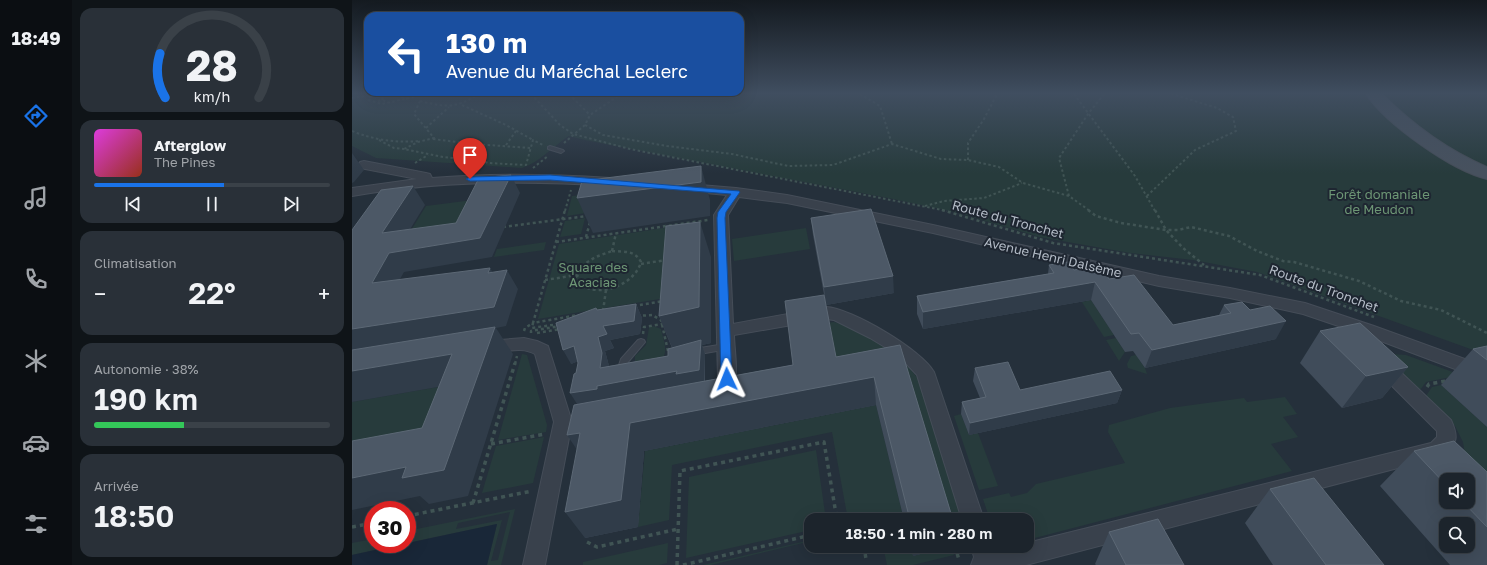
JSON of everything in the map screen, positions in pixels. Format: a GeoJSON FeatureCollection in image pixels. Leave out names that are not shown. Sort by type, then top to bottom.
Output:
{"type":"FeatureCollection","features":[{"type":"Feature","properties":{"kind":"main road"},"geometry":{"type":"LineString","coordinates":[[1400,120],[1422,139],[1454,158],[1487,174]]}},
{"type":"Feature","properties":{"kind":"street"},"geometry":{"type":"LineString","coordinates":[[360,164],[440,180]]}},
{"type":"Feature","properties":{"kind":"street"},"geometry":{"type":"LineString","coordinates":[[357,191],[376,181],[384,173],[383,169]]}},
{"type":"Feature","properties":{"kind":"street"},"geometry":{"type":"LineString","coordinates":[[357,191],[440,180],[529,177],[622,183]]}},
{"type":"Feature","properties":{"kind":"street","name":"Avenue Henri Dalsème"},"geometry":{"type":"LineString","coordinates":[[674,187],[736,192],[794,200],[933,229],[1158,281],[1230,293],[1371,323],[1487,374]]}},
{"type":"Feature","properties":{"kind":"street"},"geometry":{"type":"LineString","coordinates":[[699,396],[707,395],[720,389],[727,379],[721,218],[722,212],[736,192]]}},
{"type":"Feature","properties":{"kind":"street"},"geometry":{"type":"LineString","coordinates":[[725,339],[826,313],[838,315],[876,334],[904,351],[925,372],[971,513]]}},
{"type":"Feature","properties":{"kind":"street"},"geometry":{"type":"LineString","coordinates":[[983,558],[1437,450],[1444,445],[1446,441],[1444,426],[1378,361],[1367,340],[1371,323]]}},
{"type":"Feature","properties":{"kind":"street"},"geometry":{"type":"LineString","coordinates":[[469,350],[528,334],[544,354],[567,424],[550,487],[534,565]]}},
{"type":"Feature","properties":{"kind":"lane"},"geometry":{"type":"LineString","coordinates":[[550,148],[561,151]]}},
{"type":"Feature","properties":{"kind":"lane"},"geometry":{"type":"LineString","coordinates":[[682,354],[725,339]]}},
{"type":"Feature","properties":{"kind":"lane"},"geometry":{"type":"LineString","coordinates":[[641,342],[622,365],[623,368],[628,370],[641,368]]}},
{"type":"Feature","properties":{"kind":"path"},"geometry":{"type":"LineString","coordinates":[[417,120],[434,138]]}},
{"type":"Feature","properties":{"kind":"path"},"geometry":{"type":"LineString","coordinates":[[426,128],[434,120]]}},
{"type":"Feature","properties":{"kind":"path"},"geometry":{"type":"LineString","coordinates":[[494,120],[550,148]]}},
{"type":"Feature","properties":{"kind":"path","name":"Route du Tronchet"},"geometry":{"type":"LineString","coordinates":[[556,120],[573,134],[630,149],[743,170],[946,212],[1053,243],[1122,255],[1204,265],[1260,275],[1371,323]]}},
{"type":"Feature","properties":{"kind":"path"},"geometry":{"type":"LineString","coordinates":[[566,142],[573,134],[585,125],[587,120]]}},
{"type":"Feature","properties":{"kind":"path"},"geometry":{"type":"LineString","coordinates":[[885,120],[892,144]]}},
{"type":"Feature","properties":{"kind":"path"},"geometry":{"type":"LineString","coordinates":[[968,160],[968,143],[983,120]]}},
{"type":"Feature","properties":{"kind":"path"},"geometry":{"type":"LineString","coordinates":[[1069,196],[1059,158],[1084,120]]}},
{"type":"Feature","properties":{"kind":"path"},"geometry":{"type":"LineString","coordinates":[[1093,120],[1135,176],[1166,230],[1183,248],[1204,265]]}},
{"type":"Feature","properties":{"kind":"path"},"geometry":{"type":"LineString","coordinates":[[1146,196],[1195,150],[1236,130],[1234,120]]}},
{"type":"Feature","properties":{"kind":"path"},"geometry":{"type":"LineString","coordinates":[[585,125],[603,135],[667,146],[732,154],[788,166],[833,165],[892,144],[941,159],[968,160],[999,167],[1023,183],[1069,196],[1096,216],[1121,223],[1166,230],[1178,230],[1191,227],[1229,236],[1257,251],[1283,262],[1294,262],[1359,281],[1401,301],[1441,310],[1487,333]]}},
{"type":"Feature","properties":{"kind":"path"},"geometry":{"type":"LineString","coordinates":[[352,131],[375,138],[407,142],[434,138],[473,144],[506,145],[531,148]]}},
{"type":"Feature","properties":{"kind":"path"},"geometry":{"type":"LineString","coordinates":[[506,145],[516,131]]}},
{"type":"Feature","properties":{"kind":"path"},"geometry":{"type":"LineString","coordinates":[[375,138],[394,148],[428,155],[488,163],[527,166],[534,140]]}},
{"type":"Feature","properties":{"kind":"path"},"geometry":{"type":"LineString","coordinates":[[404,149],[418,142],[434,138]]}},
{"type":"Feature","properties":{"kind":"path"},"geometry":{"type":"LineString","coordinates":[[420,160],[428,155]]}},
{"type":"Feature","properties":{"kind":"path"},"geometry":{"type":"LineString","coordinates":[[473,502],[518,354],[533,323],[572,186],[565,186],[572,179]]}},
{"type":"Feature","properties":{"kind":"path"},"geometry":{"type":"LineString","coordinates":[[923,207],[944,201],[984,198],[1023,183]]}},
{"type":"Feature","properties":{"kind":"path"},"geometry":{"type":"LineString","coordinates":[[500,228],[591,215],[586,237]]}},
{"type":"Feature","properties":{"kind":"path"},"geometry":{"type":"LineString","coordinates":[[556,242],[711,220]]}},
{"type":"Feature","properties":{"kind":"path"},"geometry":{"type":"LineString","coordinates":[[676,225],[676,232]]}},
{"type":"Feature","properties":{"kind":"path"},"geometry":{"type":"LineString","coordinates":[[612,252],[616,233]]}},
{"type":"Feature","properties":{"kind":"path"},"geometry":{"type":"LineString","coordinates":[[623,251],[632,253],[638,256],[641,264],[636,275],[628,281],[606,290],[587,289],[581,286],[578,281],[577,275],[586,263],[598,256],[612,252],[623,251]]}},
{"type":"Feature","properties":{"kind":"path"},"geometry":{"type":"LineString","coordinates":[[641,264],[668,260]]}},
{"type":"Feature","properties":{"kind":"path"},"geometry":{"type":"LineString","coordinates":[[545,280],[577,275]]}},
{"type":"Feature","properties":{"kind":"path"},"geometry":{"type":"LineString","coordinates":[[603,311],[606,290]]}},
{"type":"Feature","properties":{"kind":"path"},"geometry":{"type":"LineString","coordinates":[[634,306],[664,301]]}},
{"type":"Feature","properties":{"kind":"path"},"geometry":{"type":"LineString","coordinates":[[595,312],[610,310]]}},
{"type":"Feature","properties":{"kind":"path"},"geometry":{"type":"LineString","coordinates":[[533,323],[572,318],[580,315]]}},
{"type":"Feature","properties":{"kind":"path"},"geometry":{"type":"LineString","coordinates":[[632,316],[652,315],[660,320],[670,354],[682,354]]}},
{"type":"Feature","properties":{"kind":"path"},"geometry":{"type":"LineString","coordinates":[[528,334],[563,326],[564,323],[532,328],[533,323]]}},
{"type":"Feature","properties":{"kind":"path"},"geometry":{"type":"LineString","coordinates":[[644,327],[662,324]]}},
{"type":"Feature","properties":{"kind":"path"},"geometry":{"type":"LineString","coordinates":[[528,334],[562,329]]}},
{"type":"Feature","properties":{"kind":"path"},"geometry":{"type":"LineString","coordinates":[[1418,400],[1429,384],[1452,380]]}},
{"type":"Feature","properties":{"kind":"path"},"geometry":{"type":"LineString","coordinates":[[491,444],[567,424]]}},
{"type":"Feature","properties":{"kind":"path"},"geometry":{"type":"LineString","coordinates":[[677,565],[680,471],[824,442],[836,513]]}},
{"type":"Feature","properties":{"kind":"path"},"geometry":{"type":"LineString","coordinates":[[416,514],[550,487]]}},
{"type":"Feature","properties":{"kind":"path"},"geometry":{"type":"LineString","coordinates":[[352,527],[364,525]]}},
{"type":"Feature","properties":{"kind":"path"},"geometry":{"type":"LineString","coordinates":[[587,542],[597,547],[678,528]]}},
{"type":"Feature","properties":{"kind":"path"},"geometry":{"type":"LineString","coordinates":[[683,565],[804,537]]}},
{"type":"Feature","properties":{"kind":"path"},"geometry":{"type":"LineString","coordinates":[[865,553],[866,559],[868,558]]}},
{"type":"Feature","properties":{"kind":"path"},"geometry":{"type":"LineString","coordinates":[[957,553],[959,560]]}},
{"type":"Feature","properties":{"kind":"green space","name":"Forêt domaniale de Meudon"},"geometry":{"type":"Polygon","coordinates":[[[352,120],[1487,120],[1487,355],[1257,272],[1193,260],[1130,253],[1039,237],[959,213],[569,136],[541,158],[522,168],[376,158],[352,146],[352,120]]]}},
{"type":"Feature","properties":{"kind":"green space"},"geometry":{"type":"Polygon","coordinates":[[[591,194],[586,213],[567,216],[572,196],[591,194]]]}},
{"type":"Feature","properties":{"kind":"green space"},"geometry":{"type":"Polygon","coordinates":[[[481,199],[468,225],[410,232],[426,206],[481,199]]]}},
{"type":"Feature","properties":{"kind":"green space"},"geometry":{"type":"Polygon","coordinates":[[[585,218],[581,234],[560,237],[565,221],[585,218]]]}},
{"type":"Feature","properties":{"kind":"green space","name":"Square des Acacias"},"geometry":{"type":"Polygon","coordinates":[[[670,227],[666,298],[538,319],[559,244],[670,227]]]}},
{"type":"Feature","properties":{"kind":"green space"},"geometry":{"type":"Polygon","coordinates":[[[806,228],[810,249],[734,261],[732,239],[806,228]]]}},
{"type":"Feature","properties":{"kind":"green space"},"geometry":{"type":"Polygon","coordinates":[[[546,242],[544,250],[494,257],[497,249],[546,242]]]}},
{"type":"Feature","properties":{"kind":"green space"},"geometry":{"type":"Polygon","coordinates":[[[1091,300],[1114,335],[1104,337],[1082,302],[1091,300]]]}},
{"type":"Feature","properties":{"kind":"green space"},"geometry":{"type":"Polygon","coordinates":[[[834,322],[849,326],[888,347],[840,385],[828,323],[834,322]]]}},
{"type":"Feature","properties":{"kind":"green space"},"geometry":{"type":"Polygon","coordinates":[[[653,326],[661,329],[665,345],[664,356],[662,359],[635,363],[635,356],[646,345],[649,328],[653,326]]]}},
{"type":"Feature","properties":{"kind":"green space"},"geometry":{"type":"Polygon","coordinates":[[[1116,338],[1125,352],[1119,361],[1106,340],[1116,338]]]}},
{"type":"Feature","properties":{"kind":"green space"},"geometry":{"type":"Polygon","coordinates":[[[522,354],[527,355],[547,425],[546,432],[498,440],[522,354]]]}},
{"type":"Feature","properties":{"kind":"green space"},"geometry":{"type":"Polygon","coordinates":[[[1392,354],[1406,355],[1461,375],[1426,382],[1420,390],[1390,363],[1392,354]]]}},
{"type":"Feature","properties":{"kind":"green space"},"geometry":{"type":"Polygon","coordinates":[[[1136,355],[1145,368],[1147,374],[1128,368],[1127,364],[1131,356],[1136,355]]]}},
{"type":"Feature","properties":{"kind":"green space"},"geometry":{"type":"Polygon","coordinates":[[[904,361],[922,384],[963,513],[947,513],[904,361]]]}},
{"type":"Feature","properties":{"kind":"green space"},"geometry":{"type":"Polygon","coordinates":[[[472,381],[446,455],[352,473],[352,402],[472,381]]]}},
{"type":"Feature","properties":{"kind":"green space"},"geometry":{"type":"Polygon","coordinates":[[[1441,385],[1487,427],[1487,476],[1465,454],[1463,442],[1455,426],[1426,396],[1432,387],[1441,385]]]}},
{"type":"Feature","properties":{"kind":"green space"},"geometry":{"type":"Polygon","coordinates":[[[1285,397],[1297,414],[1283,417],[1298,437],[1271,444],[1292,471],[1034,538],[1034,513],[988,513],[983,499],[1009,493],[1011,497],[1027,493],[1036,484],[1125,463],[1108,432],[1109,425],[1170,408],[1244,398],[1247,402],[1285,397]]]}},
{"type":"Feature","properties":{"kind":"green space"},"geometry":{"type":"Polygon","coordinates":[[[876,405],[902,513],[847,513],[832,432],[672,465],[669,520],[638,527],[645,451],[876,405]]]}},
{"type":"Feature","properties":{"kind":"green space"},"geometry":{"type":"Polygon","coordinates":[[[961,414],[969,435],[978,433],[998,486],[979,490],[954,416],[961,414]]]}},
{"type":"Feature","properties":{"kind":"green space"},"geometry":{"type":"Polygon","coordinates":[[[544,437],[533,483],[482,493],[496,446],[544,437]]]}},
{"type":"Feature","properties":{"kind":"green space"},"geometry":{"type":"Polygon","coordinates":[[[816,450],[825,513],[804,513],[804,532],[686,558],[689,477],[816,450]]]}},
{"type":"Feature","properties":{"kind":"green space"},"geometry":{"type":"Polygon","coordinates":[[[515,509],[501,565],[487,565],[497,524],[416,541],[416,529],[515,509]],[[510,512],[458,523],[456,529],[502,520],[491,561],[498,560],[510,512]]]}},
{"type":"Feature","properties":{"kind":"green space"},"geometry":{"type":"Polygon","coordinates":[[[364,541],[364,552],[352,555],[352,543],[364,541]]]}},
{"type":"Feature","properties":{"kind":"green space"},"geometry":{"type":"Polygon","coordinates":[[[804,542],[711,565],[703,565],[804,542]]]}},
{"type":"Feature","properties":{"kind":"green space"},"geometry":{"type":"Polygon","coordinates":[[[668,543],[667,563],[659,565],[583,565],[583,562],[668,543]]]}},
{"type":"Feature","properties":{"kind":"green space"},"geometry":{"type":"Polygon","coordinates":[[[884,553],[912,553],[913,556],[925,553],[954,553],[954,555],[913,565],[887,565],[884,553]]]}},
{"type":"Feature","properties":{"kind":"water"},"geometry":{"type":"Polygon","coordinates":[[[497,524],[487,565],[352,565],[352,555],[364,552],[416,553],[416,541],[497,524]]]}},
{"type":"Feature","properties":{"kind":"building"},"geometry":{"type":"Polygon","coordinates":[[[701,166],[701,182],[577,198],[582,181],[701,166]]]}},
{"type":"Feature","properties":{"kind":"building"},"geometry":{"type":"Polygon","coordinates":[[[511,175],[480,238],[389,253],[372,283],[490,268],[488,273],[507,270],[494,307],[352,329],[352,230],[381,190],[413,186],[382,233],[456,223],[479,178],[511,175]]]}},
{"type":"Feature","properties":{"kind":"building"},"geometry":{"type":"Polygon","coordinates":[[[871,209],[893,276],[824,287],[811,218],[871,209]]]}},
{"type":"Feature","properties":{"kind":"building"},"geometry":{"type":"Polygon","coordinates":[[[700,222],[699,307],[659,316],[666,226],[700,222]]]}},
{"type":"Feature","properties":{"kind":"building"},"geometry":{"type":"Polygon","coordinates":[[[1068,262],[1074,270],[1100,265],[1109,279],[1134,275],[1173,325],[1231,313],[1224,305],[1242,302],[1250,310],[1270,306],[1286,321],[1152,350],[1139,333],[1131,334],[1095,282],[923,312],[917,296],[1054,273],[1049,265],[1068,262]]]}},
{"type":"Feature","properties":{"kind":"building"},"geometry":{"type":"Polygon","coordinates":[[[824,295],[836,357],[900,345],[951,513],[908,513],[874,377],[630,423],[621,500],[565,512],[580,433],[567,435],[574,405],[793,365],[785,301],[824,295]]]}},
{"type":"Feature","properties":{"kind":"building"},"geometry":{"type":"Polygon","coordinates":[[[636,304],[634,321],[603,326],[607,334],[598,337],[602,353],[600,368],[668,356],[668,349],[701,340],[699,370],[676,374],[677,371],[597,386],[597,389],[570,393],[578,363],[574,346],[563,350],[556,323],[596,308],[597,310],[636,304]]]}},
{"type":"Feature","properties":{"kind":"building"},"geometry":{"type":"Polygon","coordinates":[[[1360,323],[1408,367],[1366,376],[1320,331],[1360,323]]]}},
{"type":"Feature","properties":{"kind":"building"},"geometry":{"type":"Polygon","coordinates":[[[495,327],[444,470],[402,478],[406,467],[352,478],[352,441],[422,428],[452,354],[352,371],[352,350],[495,327]]]}},
{"type":"Feature","properties":{"kind":"building"},"geometry":{"type":"Polygon","coordinates":[[[1487,346],[1487,360],[1473,349],[1487,346]]]}},
{"type":"Feature","properties":{"kind":"building"},"geometry":{"type":"Polygon","coordinates":[[[1008,362],[1020,390],[1110,371],[1122,390],[970,423],[962,402],[986,397],[975,368],[1008,362]]]}},
{"type":"Feature","properties":{"kind":"building"},"geometry":{"type":"Polygon","coordinates":[[[1454,441],[1487,472],[1487,527],[1470,509],[1475,509],[1475,473],[1439,473],[1439,478],[1414,451],[1454,441]]]}},
{"type":"Feature","properties":{"kind":"building"},"geometry":{"type":"Polygon","coordinates":[[[1314,478],[1384,565],[1326,565],[1270,489],[1314,478]]]}},
{"type":"Feature","properties":{"kind":"building"},"geometry":{"type":"Polygon","coordinates":[[[1158,519],[1184,565],[1126,565],[1109,532],[1158,519]]]}},
{"type":"Feature","properties":{"kind":"route"},"geometry":{"type":"LineString","coordinates":[[470,179],[529,177],[550,178],[736,192],[721,215],[727,379]]}}]}
